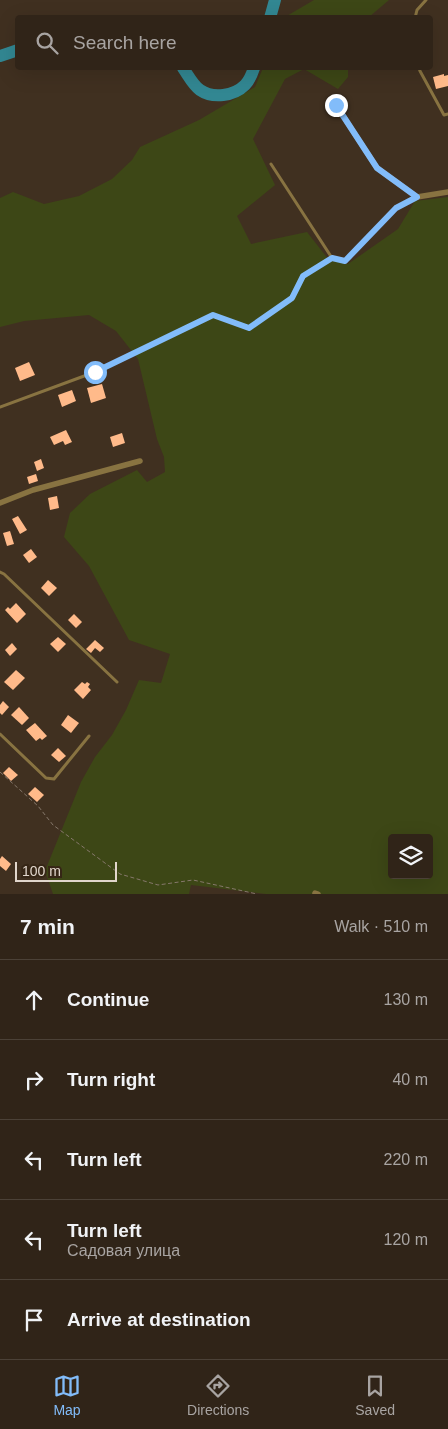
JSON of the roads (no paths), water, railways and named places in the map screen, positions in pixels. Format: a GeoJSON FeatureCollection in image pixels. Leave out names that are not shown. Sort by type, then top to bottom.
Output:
{"type":"FeatureCollection","features":[{"type":"Feature","properties":{"kind":"street"},"geometry":{"type":"LineString","coordinates":[[336,105],[377,168],[417,197],[448,192]]}},
{"type":"Feature","properties":{"kind":"street"},"geometry":{"type":"LineString","coordinates":[[0,503],[33,490],[140,461]]}},
{"type":"Feature","properties":{"kind":"lane"},"geometry":{"type":"LineString","coordinates":[[416,15],[417,10],[426,0]]}},
{"type":"Feature","properties":{"kind":"lane"},"geometry":{"type":"LineString","coordinates":[[420,70],[444,114],[448,114]]}},
{"type":"Feature","properties":{"kind":"lane"},"geometry":{"type":"LineString","coordinates":[[271,164],[332,258],[345,261],[396,208],[417,197]]}},
{"type":"Feature","properties":{"kind":"lane"},"geometry":{"type":"LineString","coordinates":[[0,407],[95,372]]}},
{"type":"Feature","properties":{"kind":"lane"},"geometry":{"type":"LineString","coordinates":[[0,572],[117,682]]}},
{"type":"Feature","properties":{"kind":"lane"},"geometry":{"type":"LineString","coordinates":[[0,734],[46,778],[54,778],[89,736]]}},
{"type":"Feature","properties":{"kind":"waterway"},"geometry":{"type":"LineString","coordinates":[[271,15],[275,0]]}},
{"type":"Feature","properties":{"kind":"waterway"},"geometry":{"type":"LineString","coordinates":[[0,56],[15,51]]}},
{"type":"Feature","properties":{"kind":"waterway"},"geometry":{"type":"LineString","coordinates":[[184,70],[200,90],[211,95],[235,92],[245,85],[253,70]]}}]}
